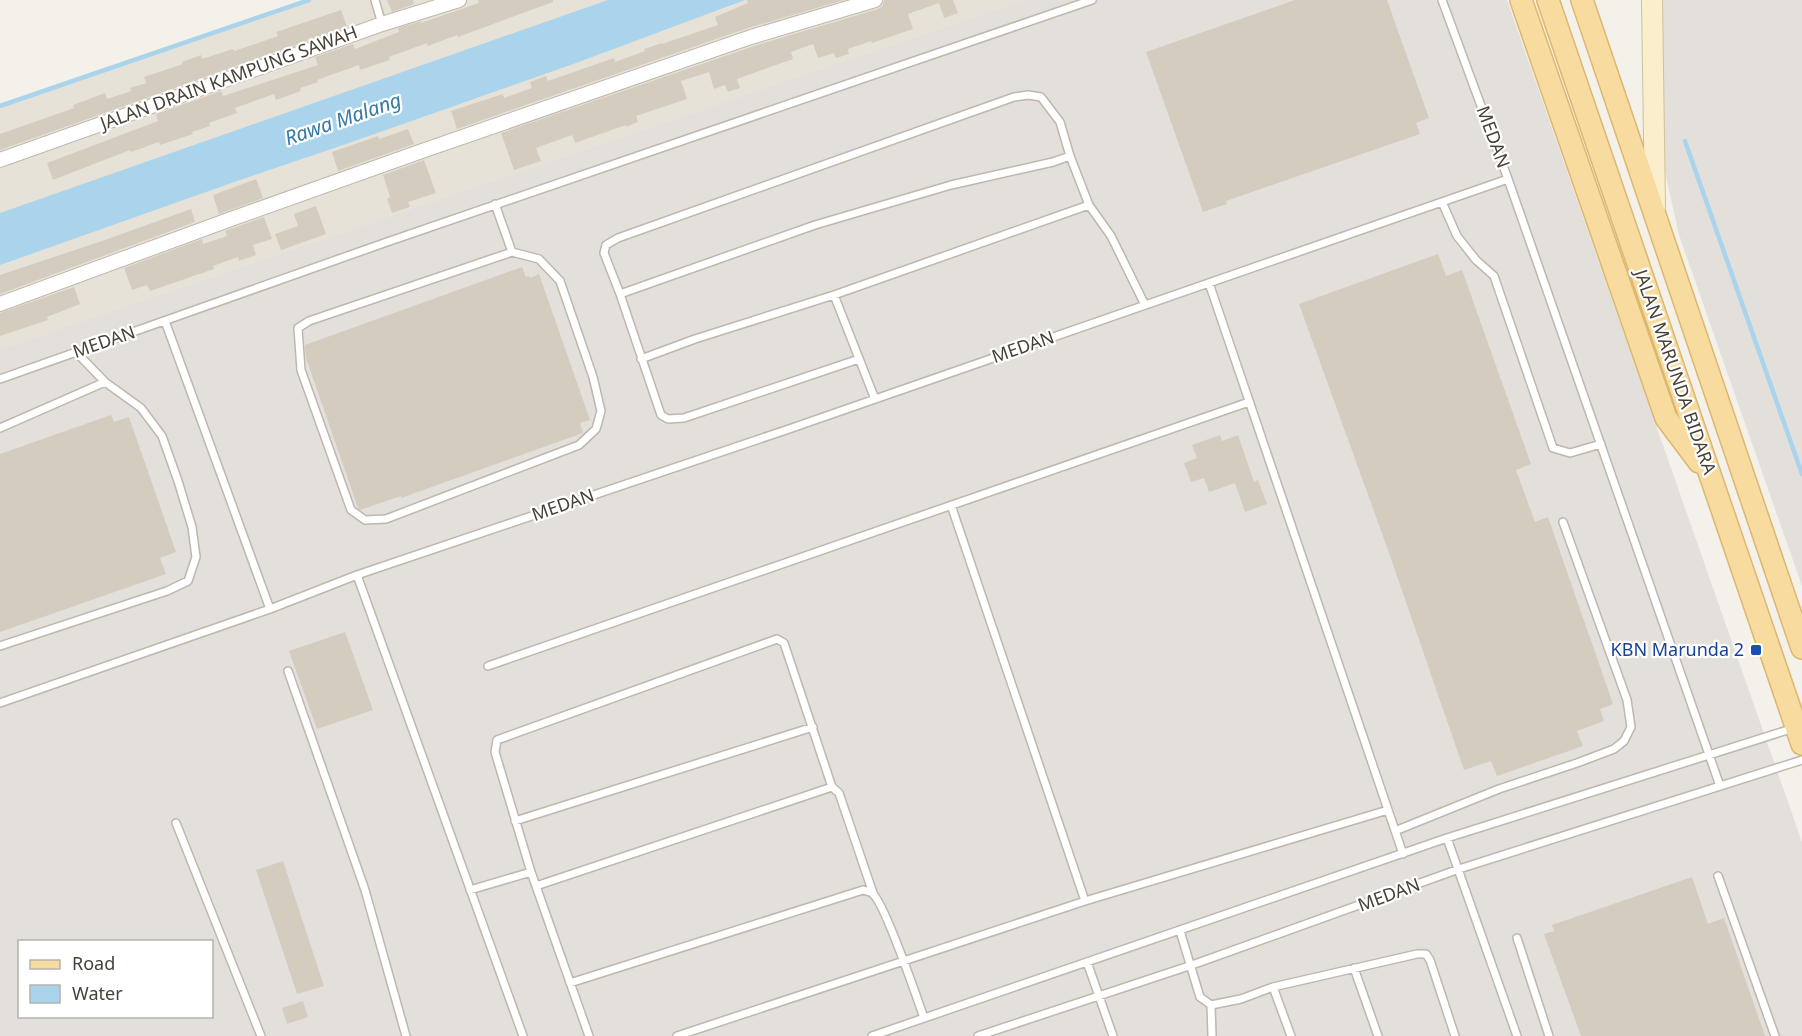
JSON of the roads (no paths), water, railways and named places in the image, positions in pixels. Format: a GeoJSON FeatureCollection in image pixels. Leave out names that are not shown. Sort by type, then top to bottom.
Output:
{"type":"FeatureCollection","features":[{"type":"Feature","properties":{"kind":"main road"},"geometry":{"type":"LineString","coordinates":[[1521,0],[1665,418],[1710,476]]}},
{"type":"Feature","properties":{"kind":"main road","name":"JALAN MARUNDA BIDARA"},"geometry":{"type":"LineString","coordinates":[[1548,0],[1799,736]]}},
{"type":"Feature","properties":{"kind":"main road","name":"JALAN MARUNDA BIDARA"},"geometry":{"type":"LineString","coordinates":[[1582,0],[1788,595],[1802,648]]}},
{"type":"Feature","properties":{"kind":"street","name":"JALAN DRAIN KAMPUNG SAWAH"},"geometry":{"type":"LineString","coordinates":[[0,160],[382,24],[459,0]]}},
{"type":"Feature","properties":{"kind":"street"},"geometry":{"type":"LineString","coordinates":[[0,304],[433,147],[751,38],[875,0]]}},
{"type":"Feature","properties":{"kind":"street"},"geometry":{"type":"LineString","coordinates":[[1652,0],[1655,211]]}},
{"type":"Feature","properties":{"kind":"lane","name":"MEDAN"},"geometry":{"type":"LineString","coordinates":[[0,379],[495,204],[1092,0]]}},
{"type":"Feature","properties":{"kind":"lane","name":"MEDAN"},"geometry":{"type":"LineString","coordinates":[[0,703],[270,609],[357,575],[875,399],[1508,179],[1442,0]]}},
{"type":"Feature","properties":{"kind":"lane"},"geometry":{"type":"LineString","coordinates":[[376,4],[382,24]]}},
{"type":"Feature","properties":{"kind":"lane"},"geometry":{"type":"LineString","coordinates":[[859,359],[684,417],[668,418],[661,415],[604,253],[606,245],[618,238],[1014,97],[1028,95],[1041,97],[1060,122],[1089,205],[1111,236],[1144,305]]}},
{"type":"Feature","properties":{"kind":"lane"},"geometry":{"type":"LineString","coordinates":[[620,294],[837,218],[951,185],[1053,162],[1070,156]]}},
{"type":"Feature","properties":{"kind":"lane"},"geometry":{"type":"LineString","coordinates":[[1508,179],[1720,786]]}},
{"type":"Feature","properties":{"kind":"lane"},"geometry":{"type":"LineString","coordinates":[[1442,202],[1457,236],[1476,260],[1494,276],[1552,448],[1570,453],[1601,444]]}},
{"type":"Feature","properties":{"kind":"lane"},"geometry":{"type":"LineString","coordinates":[[495,204],[512,252]]}},
{"type":"Feature","properties":{"kind":"lane"},"geometry":{"type":"LineString","coordinates":[[641,359],[714,332],[834,295],[1089,205]]}},
{"type":"Feature","properties":{"kind":"lane"},"geometry":{"type":"LineString","coordinates":[[512,252],[538,259],[560,281],[593,377],[602,411],[596,429],[579,445],[386,519],[365,520],[351,510],[301,370],[298,328],[309,321],[512,252]]}},
{"type":"Feature","properties":{"kind":"lane"},"geometry":{"type":"LineString","coordinates":[[1209,283],[1403,854]]}},
{"type":"Feature","properties":{"kind":"lane"},"geometry":{"type":"LineString","coordinates":[[834,295],[875,399]]}},
{"type":"Feature","properties":{"kind":"lane"},"geometry":{"type":"LineString","coordinates":[[165,321],[270,609]]}},
{"type":"Feature","properties":{"kind":"lane"},"geometry":{"type":"LineString","coordinates":[[0,646],[167,591],[188,581],[196,557],[192,527],[162,436],[141,408],[105,382],[76,352]]}},
{"type":"Feature","properties":{"kind":"lane"},"geometry":{"type":"LineString","coordinates":[[0,428],[105,382]]}},
{"type":"Feature","properties":{"kind":"lane"},"geometry":{"type":"LineString","coordinates":[[488,666],[1249,402]]}},
{"type":"Feature","properties":{"kind":"lane"},"geometry":{"type":"LineString","coordinates":[[951,505],[1085,901]]}},
{"type":"Feature","properties":{"kind":"lane"},"geometry":{"type":"LineString","coordinates":[[1395,831],[1499,789],[1614,749],[1624,741],[1631,727],[1627,700],[1563,522]]}},
{"type":"Feature","properties":{"kind":"lane"},"geometry":{"type":"LineString","coordinates":[[357,575],[523,1036]]}},
{"type":"Feature","properties":{"kind":"lane"},"geometry":{"type":"LineString","coordinates":[[589,1036],[515,821],[495,752],[497,740],[777,639],[784,643],[832,786],[839,793],[873,893],[881,906],[904,961],[924,1018]]}},
{"type":"Feature","properties":{"kind":"lane"},"geometry":{"type":"LineString","coordinates":[[288,671],[365,890],[406,1036]]}},
{"type":"Feature","properties":{"kind":"lane"},"geometry":{"type":"LineString","coordinates":[[515,821],[813,727]]}},
{"type":"Feature","properties":{"kind":"lane"},"geometry":{"type":"LineString","coordinates":[[872,1036],[1447,838],[1772,734],[1799,736]]}},
{"type":"Feature","properties":{"kind":"lane","name":"MEDAN"},"geometry":{"type":"LineString","coordinates":[[978,1036],[1192,964],[1459,869],[1752,774],[1802,760]]}},
{"type":"Feature","properties":{"kind":"lane"},"geometry":{"type":"LineString","coordinates":[[536,886],[832,786]]}},
{"type":"Feature","properties":{"kind":"lane"},"geometry":{"type":"LineString","coordinates":[[677,1036],[1085,901],[1388,810]]}},
{"type":"Feature","properties":{"kind":"lane"},"geometry":{"type":"LineString","coordinates":[[176,823],[261,1036]]}},
{"type":"Feature","properties":{"kind":"lane"},"geometry":{"type":"LineString","coordinates":[[1447,838],[1517,1036]]}},
{"type":"Feature","properties":{"kind":"lane"},"geometry":{"type":"LineString","coordinates":[[470,890],[531,872]]}},
{"type":"Feature","properties":{"kind":"lane"},"geometry":{"type":"LineString","coordinates":[[1718,876],[1775,1036]]}},
{"type":"Feature","properties":{"kind":"lane"},"geometry":{"type":"LineString","coordinates":[[570,983],[863,890],[873,893]]}},
{"type":"Feature","properties":{"kind":"lane"},"geometry":{"type":"LineString","coordinates":[[1180,931],[1192,964],[1200,997],[1211,1005],[1224,1004],[1273,987],[1425,954],[1430,960],[1455,1036]]}},
{"type":"Feature","properties":{"kind":"lane"},"geometry":{"type":"LineString","coordinates":[[1517,938],[1549,1036]]}},
{"type":"Feature","properties":{"kind":"lane"},"geometry":{"type":"LineString","coordinates":[[1088,963],[1113,1036]]}},
{"type":"Feature","properties":{"kind":"lane"},"geometry":{"type":"LineString","coordinates":[[1354,968],[1378,1036]]}},
{"type":"Feature","properties":{"kind":"lane"},"geometry":{"type":"LineString","coordinates":[[1273,987],[1291,1036]]}},
{"type":"Feature","properties":{"kind":"lane"},"geometry":{"type":"LineString","coordinates":[[1211,1005],[1212,1036]]}},
{"type":"Feature","properties":{"kind":"water","name":"Rawa Malang"},"geometry":{"type":"Polygon","coordinates":[[[608,0],[745,0],[576,63],[0,265],[0,213],[608,0]]]}},
{"type":"Feature","properties":{"kind":"waterway"},"geometry":{"type":"LineString","coordinates":[[0,106],[309,0]]}},
{"type":"Feature","properties":{"kind":"waterway"},"geometry":{"type":"LineString","coordinates":[[1685,141],[1802,474]]}},
{"type":"Feature","properties":{"kind":"place","name":"KBN Marunda 2"},"geometry":{"type":"Point","coordinates":[1756,650]}}]}
